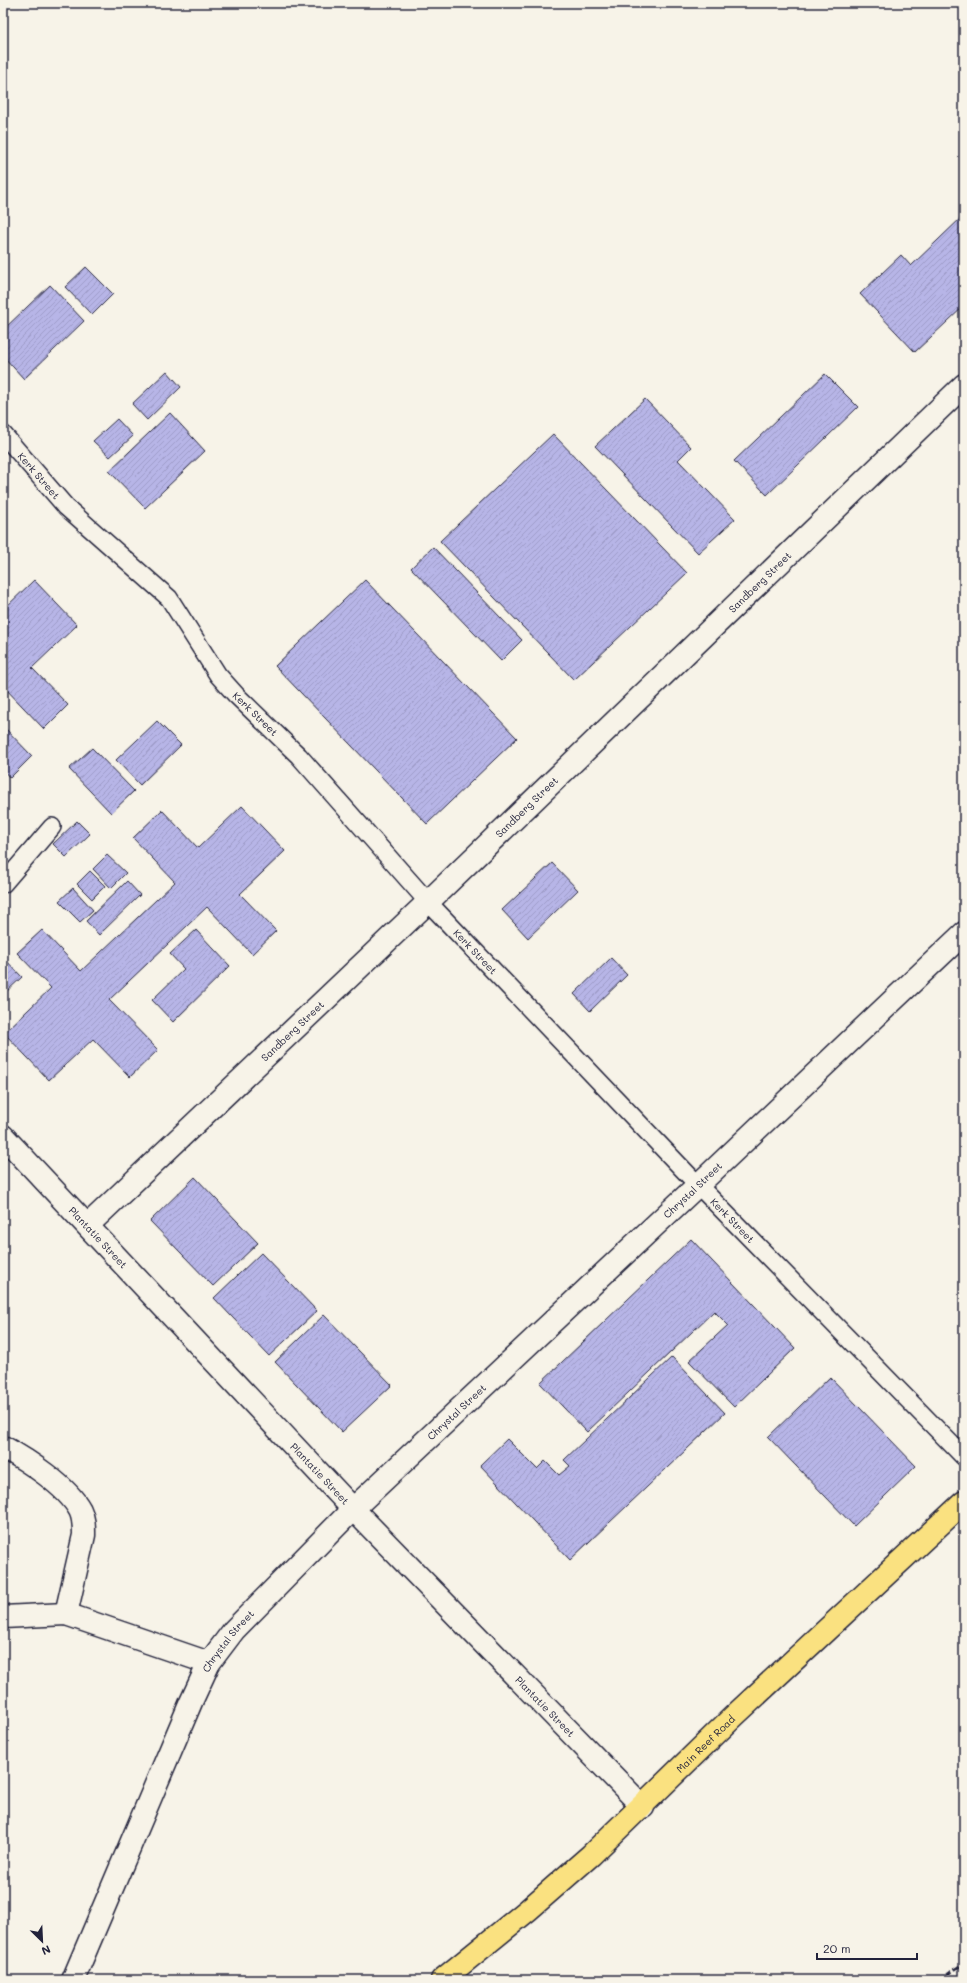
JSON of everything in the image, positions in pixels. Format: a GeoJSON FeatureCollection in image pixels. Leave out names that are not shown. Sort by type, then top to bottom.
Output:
{"type":"FeatureCollection","features":[{"type":"Feature","properties":{"kind":"main road","name":"Main Reef Road"},"geometry":{"type":"LineString","coordinates":[[442,1980],[528,1910],[643,1807],[734,1716],[964,1502]]}},
{"type":"Feature","properties":{"kind":"street","name":"Sandberg Street"},"geometry":{"type":"LineString","coordinates":[[88,1226],[428,902],[964,385]]}},
{"type":"Feature","properties":{"kind":"street","name":"Chrystal Street"},"geometry":{"type":"LineString","coordinates":[[73,1980],[209,1663],[239,1624],[353,1509],[964,933]]}},
{"type":"Feature","properties":{"kind":"street","name":"Plantatie Street"},"geometry":{"type":"LineString","coordinates":[[3,1136],[353,1509],[643,1807]]}},
{"type":"Feature","properties":{"kind":"street"},"geometry":{"type":"LineString","coordinates":[[3,1447],[52,1480],[74,1501],[81,1512],[84,1522],[84,1534],[66,1614]]}},
{"type":"Feature","properties":{"kind":"street"},"geometry":{"type":"LineString","coordinates":[[3,1617],[66,1614],[209,1663]]}},
{"type":"Feature","properties":{"kind":"lane","name":"Kerk Street"},"geometry":{"type":"LineString","coordinates":[[3,434],[66,507],[169,598],[218,675],[236,695],[299,756],[428,902],[698,1185],[964,1457]]}},
{"type":"Feature","properties":{"kind":"lane"},"geometry":{"type":"LineString","coordinates":[[3,884],[52,827]]}},
{"type":"Feature","properties":{"kind":"building"},"geometry":{"type":"Polygon","coordinates":[[[964,215],[964,306],[915,352],[860,294],[901,255],[911,266],[964,215]]]}},
{"type":"Feature","properties":{"kind":"building"},"geometry":{"type":"Polygon","coordinates":[[[86,267],[113,294],[92,315],[65,287],[86,267]]]}},
{"type":"Feature","properties":{"kind":"building"},"geometry":{"type":"Polygon","coordinates":[[[50,285],[84,321],[24,379],[3,356],[3,330],[50,285]]]}},
{"type":"Feature","properties":{"kind":"building"},"geometry":{"type":"Polygon","coordinates":[[[167,371],[181,387],[147,420],[132,404],[167,371]]]}},
{"type":"Feature","properties":{"kind":"building"},"geometry":{"type":"Polygon","coordinates":[[[825,374],[858,407],[767,495],[734,461],[825,374]]]}},
{"type":"Feature","properties":{"kind":"building"},"geometry":{"type":"Polygon","coordinates":[[[645,399],[691,447],[678,460],[735,519],[698,553],[595,446],[645,399]]]}},
{"type":"Feature","properties":{"kind":"building"},"geometry":{"type":"Polygon","coordinates":[[[170,413],[205,451],[145,508],[109,471],[170,413]]]}},
{"type":"Feature","properties":{"kind":"building"},"geometry":{"type":"Polygon","coordinates":[[[117,419],[133,436],[110,457],[93,441],[117,419]]]}},
{"type":"Feature","properties":{"kind":"building"},"geometry":{"type":"Polygon","coordinates":[[[553,434],[687,573],[574,680],[440,541],[553,434]]]}},
{"type":"Feature","properties":{"kind":"building"},"geometry":{"type":"Polygon","coordinates":[[[433,547],[522,640],[501,661],[411,568],[433,547]]]}},
{"type":"Feature","properties":{"kind":"building"},"geometry":{"type":"Polygon","coordinates":[[[34,580],[77,625],[32,668],[68,705],[44,729],[3,686],[3,610],[34,580]]]}},
{"type":"Feature","properties":{"kind":"building"},"geometry":{"type":"Polygon","coordinates":[[[365,580],[517,738],[427,824],[275,666],[365,580]]]}},
{"type":"Feature","properties":{"kind":"building"},"geometry":{"type":"Polygon","coordinates":[[[157,721],[181,745],[140,785],[116,760],[157,721]]]}},
{"type":"Feature","properties":{"kind":"building"},"geometry":{"type":"Polygon","coordinates":[[[3,726],[32,756],[10,778],[3,770],[3,726]]]}},
{"type":"Feature","properties":{"kind":"building"},"geometry":{"type":"Polygon","coordinates":[[[92,748],[134,791],[111,813],[69,769],[92,748]]]}},
{"type":"Feature","properties":{"kind":"building"},"geometry":{"type":"Polygon","coordinates":[[[242,806],[285,851],[240,894],[276,931],[252,954],[207,907],[109,1000],[158,1050],[130,1077],[93,1039],[49,1080],[4,1033],[51,988],[17,953],[42,930],[81,971],[175,882],[133,838],[162,810],[198,848],[242,806]]]}},
{"type":"Feature","properties":{"kind":"building"},"geometry":{"type":"Polygon","coordinates":[[[77,821],[90,834],[66,857],[53,844],[77,821]]]}},
{"type":"Feature","properties":{"kind":"building"},"geometry":{"type":"Polygon","coordinates":[[[107,855],[126,873],[111,888],[93,869],[107,855]]]}},
{"type":"Feature","properties":{"kind":"building"},"geometry":{"type":"Polygon","coordinates":[[[552,863],[578,890],[528,938],[502,910],[552,863]]]}},
{"type":"Feature","properties":{"kind":"building"},"geometry":{"type":"Polygon","coordinates":[[[90,871],[105,886],[92,899],[77,884],[90,871]]]}},
{"type":"Feature","properties":{"kind":"building"},"geometry":{"type":"Polygon","coordinates":[[[127,881],[140,895],[99,935],[86,921],[127,881]]]}},
{"type":"Feature","properties":{"kind":"building"},"geometry":{"type":"Polygon","coordinates":[[[73,888],[93,910],[80,922],[59,901],[73,888]]]}},
{"type":"Feature","properties":{"kind":"building"},"geometry":{"type":"Polygon","coordinates":[[[196,930],[230,966],[173,1022],[152,1000],[184,969],[170,954],[196,930]]]}},
{"type":"Feature","properties":{"kind":"building"},"geometry":{"type":"Polygon","coordinates":[[[3,957],[22,977],[6,992],[3,988],[3,957]]]}},
{"type":"Feature","properties":{"kind":"building"},"geometry":{"type":"Polygon","coordinates":[[[611,958],[627,975],[590,1011],[574,994],[611,958]]]}},
{"type":"Feature","properties":{"kind":"building"},"geometry":{"type":"Polygon","coordinates":[[[195,1177],[258,1243],[213,1286],[150,1221],[195,1177]]]}},
{"type":"Feature","properties":{"kind":"building"},"geometry":{"type":"Polygon","coordinates":[[[691,1239],[795,1348],[734,1407],[689,1361],[728,1325],[714,1311],[587,1432],[540,1383],[691,1239]]]}},
{"type":"Feature","properties":{"kind":"building"},"geometry":{"type":"Polygon","coordinates":[[[261,1253],[317,1311],[269,1356],[214,1298],[261,1253]]]}},
{"type":"Feature","properties":{"kind":"building"},"geometry":{"type":"Polygon","coordinates":[[[324,1315],[392,1385],[342,1432],[275,1362],[324,1315]]]}},
{"type":"Feature","properties":{"kind":"building"},"geometry":{"type":"Polygon","coordinates":[[[672,1357],[725,1413],[570,1560],[480,1465],[507,1439],[537,1469],[545,1461],[559,1475],[570,1466],[564,1460],[672,1357]]]}},
{"type":"Feature","properties":{"kind":"building"},"geometry":{"type":"Polygon","coordinates":[[[830,1377],[916,1466],[854,1526],[768,1437],[830,1377]]]}},
{"type":"Feature","properties":{"kind":"railway"},"geometry":{"type":"LineString","coordinates":[[940,1980],[964,1963]]}}]}
